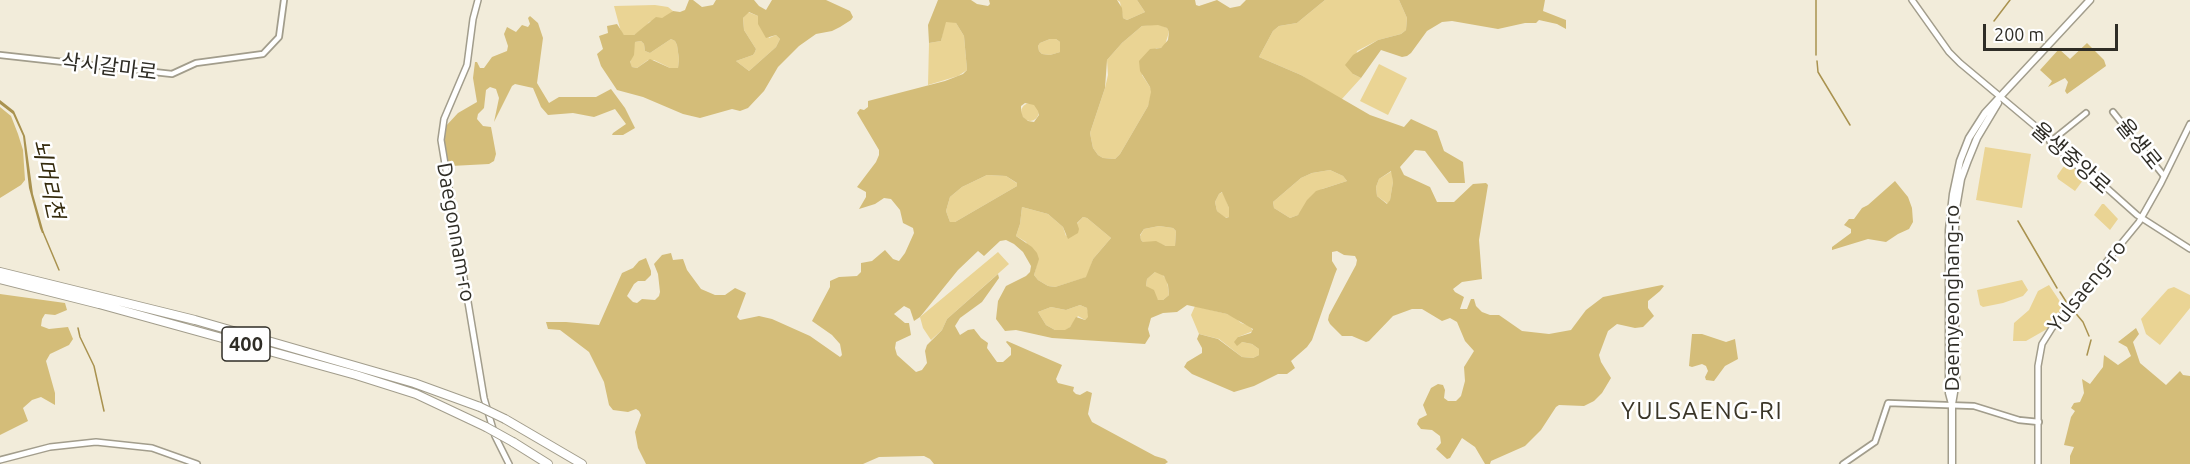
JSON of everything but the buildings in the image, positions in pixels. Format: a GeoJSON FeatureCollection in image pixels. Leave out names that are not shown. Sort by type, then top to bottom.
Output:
{"type":"FeatureCollection","features":[{"type":"Feature","properties":{"kind":"highway","name":"400"},"geometry":{"type":"LineString","coordinates":[[0,272],[195,320],[414,383],[480,407],[505,419],[582,464]]}},
{"type":"Feature","properties":{"kind":"highway","name":"400"},"geometry":{"type":"LineString","coordinates":[[0,279],[356,375],[416,394],[486,427],[548,464]]}},
{"type":"Feature","properties":{"kind":"main road","name":"Daemyeonghang-ro"},"geometry":{"type":"LineString","coordinates":[[1952,464],[1953,404],[1949,393],[1949,230],[1960,161],[1984,113],[2001,98],[2090,0]]}},
{"type":"Feature","properties":{"kind":"street","name":"삭시갈마로"},"geometry":{"type":"LineString","coordinates":[[0,55],[172,74],[196,63],[263,54],[279,37],[284,0]]}},
{"type":"Feature","properties":{"kind":"street","name":"Daegonnam-ro"},"geometry":{"type":"LineString","coordinates":[[478,0],[467,65],[444,119],[441,140],[484,398],[495,436],[509,464]]}},
{"type":"Feature","properties":{"kind":"street","name":"율생중앙로"},"geometry":{"type":"LineString","coordinates":[[1912,0],[1949,52],[2034,125],[2050,142],[2142,218],[2190,249]]}},
{"type":"Feature","properties":{"kind":"street","name":"율생로"},"geometry":{"type":"LineString","coordinates":[[2113,112],[2164,176]]}},
{"type":"Feature","properties":{"kind":"street"},"geometry":{"type":"LineString","coordinates":[[2050,142],[2086,113]]}},
{"type":"Feature","properties":{"kind":"street","name":"Yulsaeng-ro"},"geometry":{"type":"LineString","coordinates":[[2038,464],[2039,354],[2047,336],[2142,218],[2190,124]]}},
{"type":"Feature","properties":{"kind":"street"},"geometry":{"type":"LineString","coordinates":[[1843,464],[1877,439],[1888,403],[1953,404],[1986,409],[2025,422],[2039,422]]}},
{"type":"Feature","properties":{"kind":"street"},"geometry":{"type":"LineString","coordinates":[[0,460],[50,447],[96,442],[152,448],[197,464]]}},
{"type":"Feature","properties":{"kind":"shaded area"},"geometry":{"type":"Polygon","coordinates":[[[689,0],[693,0],[702,7],[713,5],[716,0],[754,0],[766,10],[772,0],[826,0],[850,11],[853,17],[840,27],[816,34],[799,46],[778,67],[764,91],[748,108],[740,111],[732,109],[700,118],[617,90],[601,66],[597,54],[603,49],[599,36],[608,33],[607,26],[617,24],[624,35],[634,35],[656,17],[662,18],[673,11],[685,10],[689,0]],[[749,12],[743,18],[744,30],[756,49],[753,55],[736,61],[749,71],[776,47],[780,39],[776,35],[766,38],[758,24],[758,16],[749,12]],[[671,39],[650,53],[645,51],[641,41],[635,42],[634,55],[630,62],[632,67],[637,68],[650,59],[670,68],[678,68],[677,45],[671,39]]]}},
{"type":"Feature","properties":{"kind":"shaded area"},"geometry":{"type":"Polygon","coordinates":[[[938,0],[971,0],[988,6],[989,0],[1117,0],[1122,8],[1123,18],[1127,20],[1145,12],[1137,0],[1195,0],[1196,5],[1199,6],[1217,0],[1230,8],[1240,6],[1246,0],[1325,0],[1297,23],[1279,26],[1273,31],[1259,57],[1301,75],[1370,115],[1404,127],[1411,119],[1437,131],[1444,151],[1463,162],[1465,183],[1449,183],[1425,151],[1415,150],[1400,167],[1404,175],[1430,187],[1437,202],[1454,202],[1473,184],[1486,183],[1488,185],[1479,240],[1482,279],[1462,282],[1453,289],[1464,297],[1460,309],[1467,309],[1471,299],[1474,299],[1476,306],[1482,312],[1499,315],[1522,331],[1549,334],[1571,330],[1586,310],[1603,297],[1662,285],[1664,286],[1660,291],[1648,301],[1648,308],[1654,316],[1643,327],[1635,328],[1617,324],[1608,331],[1599,355],[1611,378],[1594,401],[1584,406],[1559,405],[1541,430],[1525,446],[1491,461],[1490,464],[1485,464],[1475,447],[1462,438],[1450,458],[1447,459],[1436,449],[1441,443],[1440,436],[1432,430],[1421,429],[1417,424],[1419,419],[1427,415],[1423,405],[1431,388],[1438,384],[1443,385],[1444,398],[1448,401],[1456,401],[1461,396],[1465,381],[1464,367],[1474,351],[1465,341],[1457,322],[1450,318],[1442,321],[1422,309],[1412,309],[1393,316],[1366,342],[1352,336],[1342,336],[1330,324],[1329,315],[1356,265],[1355,256],[1344,255],[1337,251],[1332,252],[1332,261],[1337,269],[1312,340],[1291,361],[1295,368],[1287,374],[1278,374],[1254,386],[1234,392],[1192,374],[1184,367],[1187,362],[1202,353],[1197,339],[1199,334],[1218,339],[1242,357],[1253,358],[1259,355],[1259,349],[1252,344],[1242,342],[1237,346],[1234,342],[1238,337],[1251,333],[1253,329],[1227,314],[1187,305],[1177,312],[1163,313],[1151,318],[1148,329],[1150,336],[1145,344],[1052,338],[1016,330],[1005,331],[996,319],[998,301],[1006,286],[1026,276],[1031,266],[1023,252],[1006,240],[1000,241],[984,256],[978,251],[958,270],[920,317],[914,321],[910,309],[904,306],[894,314],[905,323],[909,323],[911,335],[896,342],[897,355],[916,372],[922,370],[927,363],[925,351],[927,345],[942,330],[947,319],[998,274],[999,278],[982,302],[960,318],[955,326],[960,335],[974,329],[988,343],[987,348],[997,362],[1003,362],[1011,355],[1011,348],[1007,341],[1062,365],[1056,379],[1058,383],[1074,387],[1073,391],[1076,394],[1080,395],[1087,391],[1092,393],[1088,414],[1092,422],[1168,462],[1165,464],[934,464],[924,456],[879,457],[863,464],[646,464],[638,448],[635,432],[641,415],[639,411],[636,409],[628,412],[613,410],[609,405],[604,382],[589,352],[560,330],[548,329],[546,322],[599,325],[622,273],[646,258],[651,275],[645,281],[638,281],[634,284],[627,296],[637,303],[642,299],[655,300],[660,292],[658,274],[654,264],[662,255],[671,253],[673,260],[683,259],[687,270],[701,289],[715,295],[725,295],[735,288],[746,293],[737,317],[740,320],[759,316],[772,319],[810,336],[840,357],[842,355],[840,344],[832,335],[812,321],[830,287],[830,281],[839,277],[857,276],[861,272],[861,263],[872,261],[885,250],[893,259],[899,261],[914,233],[913,228],[903,223],[900,210],[891,199],[884,198],[875,204],[859,209],[866,197],[866,192],[857,187],[876,162],[879,150],[857,113],[860,109],[864,110],[868,107],[868,101],[945,81],[967,70],[964,36],[956,23],[946,22],[941,41],[929,43],[928,25],[938,0]],[[1158,25],[1142,26],[1107,60],[1105,88],[1090,133],[1093,148],[1103,158],[1115,159],[1120,154],[1148,106],[1150,87],[1140,71],[1139,61],[1150,49],[1161,48],[1168,40],[1169,32],[1167,28],[1158,25]],[[1050,39],[1038,46],[1042,54],[1050,55],[1060,52],[1060,42],[1056,39],[1050,39]],[[1025,103],[1021,106],[1023,117],[1028,121],[1034,122],[1039,115],[1034,105],[1025,103]],[[1330,170],[1312,173],[1301,178],[1273,202],[1274,208],[1290,218],[1298,215],[1316,191],[1347,181],[1343,176],[1330,170]],[[1391,171],[1379,179],[1376,187],[1377,196],[1387,204],[1390,200],[1393,182],[1391,171]],[[987,175],[962,187],[950,197],[946,211],[950,222],[955,222],[1017,186],[1017,183],[1006,176],[987,175]],[[1222,192],[1215,202],[1217,211],[1226,218],[1229,217],[1229,208],[1222,192]],[[1022,207],[1016,236],[1032,247],[1039,259],[1034,275],[1048,286],[1055,287],[1086,277],[1093,259],[1111,238],[1083,217],[1077,223],[1078,233],[1068,239],[1063,227],[1048,214],[1022,207]],[[1159,226],[1144,229],[1140,235],[1141,240],[1175,246],[1176,231],[1173,228],[1159,226]],[[1155,272],[1147,279],[1146,286],[1154,290],[1158,300],[1163,300],[1169,295],[1164,276],[1155,272]],[[1080,305],[1066,310],[1051,307],[1038,312],[1046,325],[1055,330],[1065,330],[1070,327],[1076,317],[1085,320],[1088,317],[1087,308],[1080,305]]]}},
{"type":"Feature","properties":{"kind":"shaded area"},"geometry":{"type":"Polygon","coordinates":[[[1117,0],[1137,0],[1145,12],[1127,20],[1123,18],[1120,2],[1117,0]]]}},
{"type":"Feature","properties":{"kind":"shaded area"},"geometry":{"type":"Polygon","coordinates":[[[1325,0],[1399,0],[1407,18],[1406,30],[1401,34],[1378,40],[1357,51],[1353,74],[1361,78],[1341,100],[1301,75],[1259,57],[1273,31],[1279,26],[1297,23],[1325,0]]]}},
{"type":"Feature","properties":{"kind":"shaded area"},"geometry":{"type":"Polygon","coordinates":[[[1399,0],[1545,0],[1543,11],[1566,20],[1566,29],[1557,24],[1539,20],[1536,23],[1498,29],[1452,21],[1442,22],[1427,31],[1407,56],[1402,57],[1381,50],[1361,78],[1353,74],[1345,65],[1353,55],[1378,40],[1401,34],[1406,30],[1407,18],[1399,0]]]}},
{"type":"Feature","properties":{"kind":"shaded area"},"geometry":{"type":"Polygon","coordinates":[[[614,6],[668,7],[673,11],[666,17],[649,22],[645,28],[634,35],[624,35],[621,32],[614,6]]]}},
{"type":"Feature","properties":{"kind":"shaded area"},"geometry":{"type":"Polygon","coordinates":[[[748,12],[758,16],[769,38],[776,35],[780,39],[776,47],[749,71],[736,61],[753,55],[756,49],[744,30],[743,18],[748,12]]]}},
{"type":"Feature","properties":{"kind":"shaded area"},"geometry":{"type":"Polygon","coordinates":[[[530,16],[538,23],[543,38],[537,83],[549,103],[559,97],[596,97],[611,89],[625,108],[635,128],[623,135],[612,135],[626,124],[615,109],[594,117],[573,113],[548,115],[541,107],[533,88],[515,84],[494,122],[499,98],[496,89],[490,87],[486,90],[484,108],[478,114],[477,119],[483,126],[491,127],[496,154],[494,161],[489,164],[451,166],[448,163],[444,145],[445,127],[458,113],[477,102],[473,78],[475,62],[480,68],[484,68],[492,57],[507,51],[508,46],[504,34],[507,27],[516,32],[522,25],[528,27],[530,16]]]}},
{"type":"Feature","properties":{"kind":"shaded area"},"geometry":{"type":"Polygon","coordinates":[[[945,22],[956,23],[964,36],[967,70],[958,76],[928,85],[929,43],[941,41],[945,22]]]}},
{"type":"Feature","properties":{"kind":"shaded area"},"geometry":{"type":"Polygon","coordinates":[[[1158,24],[1167,28],[1169,32],[1165,45],[1156,48],[1142,75],[1152,92],[1148,106],[1120,154],[1115,159],[1103,158],[1093,148],[1090,133],[1105,88],[1108,75],[1107,60],[1142,26],[1158,24]]]}},
{"type":"Feature","properties":{"kind":"shaded area"},"geometry":{"type":"Polygon","coordinates":[[[671,39],[677,45],[678,68],[670,68],[654,60],[648,60],[637,68],[632,67],[630,63],[635,42],[641,41],[645,51],[650,53],[671,39]]]}},
{"type":"Feature","properties":{"kind":"shaded area"},"geometry":{"type":"Polygon","coordinates":[[[1050,39],[1060,42],[1060,52],[1050,55],[1042,54],[1038,46],[1050,39]]]}},
{"type":"Feature","properties":{"kind":"shaded area"},"geometry":{"type":"Polygon","coordinates":[[[2087,43],[2104,60],[2106,66],[2067,94],[2065,91],[2068,82],[2065,78],[2048,87],[2052,81],[2040,70],[2059,49],[2070,59],[2087,43]]]}},
{"type":"Feature","properties":{"kind":"shaded area"},"geometry":{"type":"Polygon","coordinates":[[[1379,64],[1407,78],[1388,115],[1360,101],[1379,64]]]}},
{"type":"Feature","properties":{"kind":"shaded area"},"geometry":{"type":"Polygon","coordinates":[[[0,100],[14,111],[25,136],[33,194],[44,233],[40,228],[29,188],[23,136],[13,114],[0,104],[0,100]]]}},
{"type":"Feature","properties":{"kind":"shaded area"},"geometry":{"type":"Polygon","coordinates":[[[1030,103],[1036,106],[1039,112],[1036,118],[1030,121],[1024,118],[1021,112],[1024,106],[1030,103]]]}},
{"type":"Feature","properties":{"kind":"shaded area"},"geometry":{"type":"Polygon","coordinates":[[[0,107],[11,116],[18,134],[23,150],[25,180],[0,198],[0,107]]]}},
{"type":"Feature","properties":{"kind":"shaded area"},"geometry":{"type":"Polygon","coordinates":[[[1985,147],[2031,154],[2022,208],[1976,200],[1985,147]]]}},
{"type":"Feature","properties":{"kind":"shaded area"},"geometry":{"type":"Polygon","coordinates":[[[2066,163],[2086,176],[2075,191],[2057,176],[2066,163]]]}},
{"type":"Feature","properties":{"kind":"shaded area"},"geometry":{"type":"Polygon","coordinates":[[[1330,170],[1343,176],[1347,181],[1322,189],[1298,215],[1290,218],[1274,208],[1273,202],[1301,178],[1312,173],[1330,170]]]}},
{"type":"Feature","properties":{"kind":"shaded area"},"geometry":{"type":"Polygon","coordinates":[[[1392,171],[1393,182],[1388,204],[1377,196],[1376,187],[1379,179],[1392,171]]]}},
{"type":"Feature","properties":{"kind":"shaded area"},"geometry":{"type":"Polygon","coordinates":[[[987,175],[1006,176],[1018,184],[955,222],[950,222],[946,211],[950,197],[962,187],[987,175]]]}},
{"type":"Feature","properties":{"kind":"shaded area"},"geometry":{"type":"Polygon","coordinates":[[[1895,181],[1908,197],[1912,208],[1913,222],[1909,229],[1886,242],[1868,239],[1832,250],[1832,247],[1851,233],[1851,229],[1844,225],[1849,219],[1854,219],[1862,208],[1895,181]]]}},
{"type":"Feature","properties":{"kind":"shaded area"},"geometry":{"type":"Polygon","coordinates":[[[1223,192],[1229,208],[1229,217],[1225,218],[1217,211],[1215,202],[1219,194],[1223,192]]]}},
{"type":"Feature","properties":{"kind":"shaded area"},"geometry":{"type":"Polygon","coordinates":[[[2102,204],[2118,219],[2110,230],[2094,215],[2102,204]]]}},
{"type":"Feature","properties":{"kind":"shaded area"},"geometry":{"type":"Polygon","coordinates":[[[1022,207],[1048,214],[1063,227],[1066,236],[1083,217],[1111,238],[1093,259],[1087,277],[1055,287],[1038,280],[1034,275],[1037,264],[1026,242],[1016,236],[1022,207]]]}},
{"type":"Feature","properties":{"kind":"shaded area"},"geometry":{"type":"Polygon","coordinates":[[[1159,226],[1173,228],[1176,231],[1175,246],[1141,240],[1140,236],[1144,229],[1159,226]]]}},
{"type":"Feature","properties":{"kind":"shaded area"},"geometry":{"type":"Polygon","coordinates":[[[998,252],[1009,264],[947,319],[942,330],[931,340],[923,328],[920,317],[998,252]]]}},
{"type":"Feature","properties":{"kind":"shaded area"},"geometry":{"type":"Polygon","coordinates":[[[1155,272],[1160,272],[1167,280],[1169,295],[1163,300],[1158,300],[1146,286],[1147,279],[1155,272]]]}},
{"type":"Feature","properties":{"kind":"shaded area"},"geometry":{"type":"Polygon","coordinates":[[[2022,280],[2028,290],[2023,296],[2003,303],[1983,307],[1980,305],[1977,290],[2022,280]]]}},
{"type":"Feature","properties":{"kind":"shaded area"},"geometry":{"type":"Polygon","coordinates":[[[2049,285],[2063,306],[2062,310],[2047,329],[2026,341],[2013,341],[2014,323],[2029,310],[2038,291],[2049,285]]]}},
{"type":"Feature","properties":{"kind":"shaded area"},"geometry":{"type":"Polygon","coordinates":[[[2174,287],[2190,295],[2190,308],[2160,345],[2146,334],[2141,319],[2168,289],[2174,287]]]}},
{"type":"Feature","properties":{"kind":"shaded area"},"geometry":{"type":"Polygon","coordinates":[[[0,294],[65,303],[67,310],[55,315],[45,314],[41,326],[49,329],[68,327],[73,339],[69,345],[50,354],[46,361],[55,393],[55,405],[41,397],[32,400],[23,408],[28,421],[0,435],[0,294]]]}},
{"type":"Feature","properties":{"kind":"shaded area"},"geometry":{"type":"Polygon","coordinates":[[[1080,305],[1087,308],[1089,317],[1085,320],[1078,316],[1066,330],[1055,330],[1046,325],[1038,312],[1051,307],[1066,310],[1080,305]]]}},
{"type":"Feature","properties":{"kind":"shaded area"},"geometry":{"type":"Polygon","coordinates":[[[1195,306],[1227,314],[1250,326],[1253,331],[1238,337],[1239,343],[1252,344],[1259,349],[1259,355],[1253,358],[1242,357],[1219,339],[1199,334],[1191,315],[1195,306]]]}},
{"type":"Feature","properties":{"kind":"shaded area"},"geometry":{"type":"Polygon","coordinates":[[[2136,328],[2139,334],[2133,342],[2140,363],[2166,385],[2180,371],[2183,375],[2190,376],[2190,464],[2070,464],[2070,456],[2074,447],[2064,445],[2071,417],[2075,411],[2071,408],[2074,403],[2080,402],[2084,393],[2082,379],[2090,384],[2103,367],[2104,355],[2118,365],[2131,356],[2127,347],[2118,342],[2136,328]]]}},
{"type":"Feature","properties":{"kind":"shaded area"},"geometry":{"type":"Polygon","coordinates":[[[1692,334],[1702,334],[1726,342],[1735,339],[1738,359],[1725,366],[1714,381],[1706,380],[1708,371],[1706,366],[1702,364],[1689,366],[1692,334]]]}},
{"type":"Feature","properties":{"kind":"waterway"},"geometry":{"type":"LineString","coordinates":[[1816,0],[1816,55]]}},
{"type":"Feature","properties":{"kind":"waterway"},"geometry":{"type":"LineString","coordinates":[[1994,21],[2010,0]]}},
{"type":"Feature","properties":{"kind":"waterway"},"geometry":{"type":"LineString","coordinates":[[1817,61],[1818,72],[1850,125]]}},
{"type":"Feature","properties":{"kind":"waterway"},"geometry":{"type":"LineString","coordinates":[[2018,221],[2057,288]]}},
{"type":"Feature","properties":{"kind":"waterway","name":"뇌머리천"},"geometry":{"type":"LineString","coordinates":[[43,232],[59,270]]}},
{"type":"Feature","properties":{"kind":"waterway"},"geometry":{"type":"LineString","coordinates":[[2060,292],[2067,303]]}},
{"type":"Feature","properties":{"kind":"waterway"},"geometry":{"type":"LineString","coordinates":[[2073,310],[2083,322],[2089,336]]}},
{"type":"Feature","properties":{"kind":"waterway","name":"뇌머리천"},"geometry":{"type":"LineString","coordinates":[[78,328],[94,366],[104,411]]}},
{"type":"Feature","properties":{"kind":"waterway"},"geometry":{"type":"LineString","coordinates":[[2087,355],[2091,340]]}},
{"type":"Feature","properties":{"kind":"district","name":"YULSAENG-RI"},"geometry":{"type":"Point","coordinates":[1702,411]}}]}
